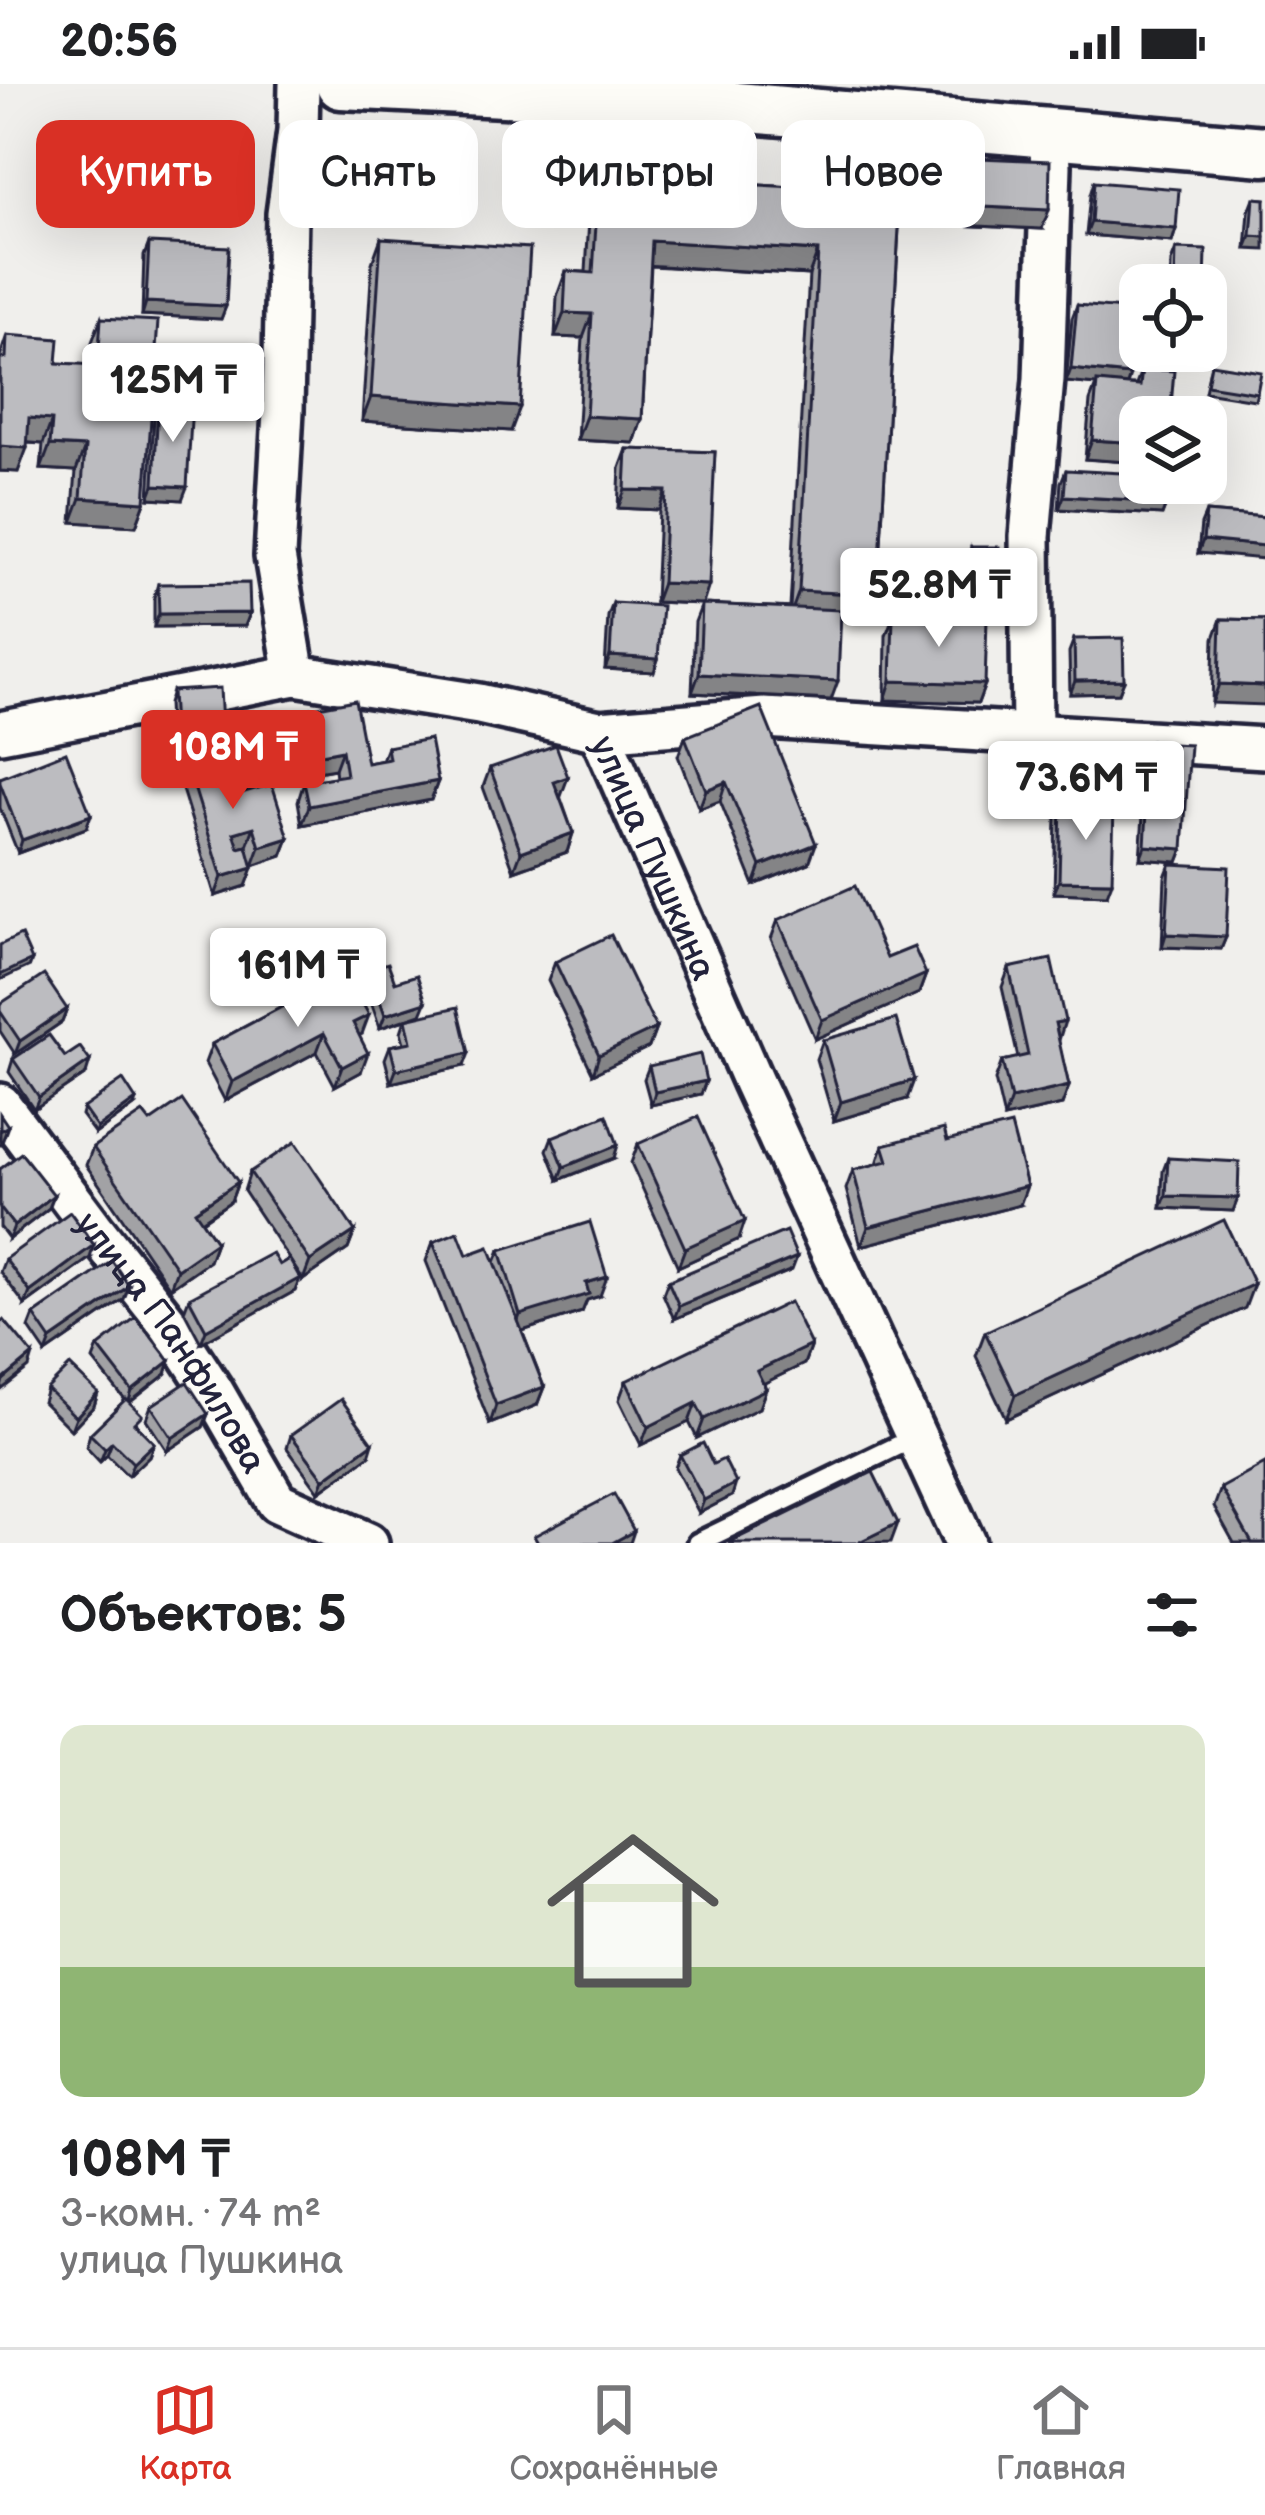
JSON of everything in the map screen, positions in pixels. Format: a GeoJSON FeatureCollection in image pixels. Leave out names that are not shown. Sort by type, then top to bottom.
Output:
{"type":"FeatureCollection","features":[{"type":"Feature","properties":{"kind":"street"},"geometry":{"type":"LineString","coordinates":[[295,675],[275,556],[287,214],[299,84]]}},
{"type":"Feature","properties":{"kind":"street"},"geometry":{"type":"LineString","coordinates":[[340,84],[628,98],[1265,151]]}},
{"type":"Feature","properties":{"kind":"street"},"geometry":{"type":"LineString","coordinates":[[1032,733],[1030,536],[1044,379],[1049,134]]}},
{"type":"Feature","properties":{"kind":"street","name":"улица Пушкина"},"geometry":{"type":"LineString","coordinates":[[0,731],[295,675],[479,704],[598,731],[964,1543]]}},
{"type":"Feature","properties":{"kind":"street"},"geometry":{"type":"LineString","coordinates":[[598,731],[764,718],[1265,748]]}},
{"type":"Feature","properties":{"kind":"street","name":"улица Панфилова"},"geometry":{"type":"LineString","coordinates":[[0,1103],[171,1327],[277,1502],[368,1543]]}},
{"type":"Feature","properties":{"kind":"lane"},"geometry":{"type":"LineString","coordinates":[[698,1543],[916,1437]]}},
{"type":"Feature","properties":{"kind":"building"},"geometry":{"type":"Polygon","coordinates":[[[985,158],[1050,161],[1049,210],[985,207],[985,158]]]}},
{"type":"Feature","properties":{"kind":"building"},"geometry":{"type":"Polygon","coordinates":[[[1094,182],[1179,189],[1176,229],[1091,222],[1094,182]]]}},
{"type":"Feature","properties":{"kind":"building"},"geometry":{"type":"Polygon","coordinates":[[[757,185],[781,186],[781,228],[899,228],[878,595],[799,591],[818,251],[652,241],[642,419],[586,416],[592,314],[564,313],[566,271],[593,273],[596,228],[757,228],[757,185]]]}},
{"type":"Feature","properties":{"kind":"building"},"geometry":{"type":"Polygon","coordinates":[[[1254,198],[1265,199],[1265,237],[1251,236],[1254,198]]]}},
{"type":"Feature","properties":{"kind":"building"},"geometry":{"type":"Polygon","coordinates":[[[381,238],[530,248],[520,407],[371,397],[381,238]]]}},
{"type":"Feature","properties":{"kind":"building"},"geometry":{"type":"Polygon","coordinates":[[[149,243],[229,247],[226,306],[146,302],[149,243]]]}},
{"type":"Feature","properties":{"kind":"building"},"geometry":{"type":"Polygon","coordinates":[[[1176,249],[1206,250],[1206,264],[1176,264],[1176,249]]]}},
{"type":"Feature","properties":{"kind":"building"},"geometry":{"type":"Polygon","coordinates":[[[1077,305],[1119,309],[1119,372],[1130,375],[1071,369],[1077,305]]]}},
{"type":"Feature","properties":{"kind":"building"},"geometry":{"type":"Polygon","coordinates":[[[101,318],[158,321],[145,502],[81,498],[85,447],[50,445],[52,420],[29,418],[27,448],[0,446],[0,358],[6,358],[7,335],[59,339],[57,363],[98,365],[101,318]]]}},
{"type":"Feature","properties":{"kind":"building"},"geometry":{"type":"Polygon","coordinates":[[[1227,367],[1261,372],[1257,393],[1207,385],[1209,372],[1227,372],[1227,367]]]}},
{"type":"Feature","properties":{"kind":"building"},"geometry":{"type":"Polygon","coordinates":[[[1142,372],[1174,372],[1172,396],[1119,396],[1119,442],[1092,440],[1097,382],[1140,386],[1142,372]]]}},
{"type":"Feature","properties":{"kind":"building"},"geometry":{"type":"Polygon","coordinates":[[[158,403],[192,404],[187,487],[154,485],[158,403]]]}},
{"type":"Feature","properties":{"kind":"building"},"geometry":{"type":"Polygon","coordinates":[[[627,449],[715,452],[709,585],[662,583],[666,491],[625,490],[627,449]]]}},
{"type":"Feature","properties":{"kind":"building"},"geometry":{"type":"Polygon","coordinates":[[[1066,470],[1119,473],[1119,499],[1064,496],[1066,470]]]}},
{"type":"Feature","properties":{"kind":"building"},"geometry":{"type":"Polygon","coordinates":[[[1206,512],[1265,517],[1265,546],[1203,540],[1206,512]]]}},
{"type":"Feature","properties":{"kind":"building"},"geometry":{"type":"Polygon","coordinates":[[[971,547],[999,547],[1000,603],[972,603],[971,547]]]}},
{"type":"Feature","properties":{"kind":"building"},"geometry":{"type":"Polygon","coordinates":[[[249,583],[250,613],[159,614],[158,584],[249,583]]]}},
{"type":"Feature","properties":{"kind":"building"},"geometry":{"type":"Polygon","coordinates":[[[613,603],[662,606],[658,659],[610,656],[613,603]]]}},
{"type":"Feature","properties":{"kind":"building"},"geometry":{"type":"Polygon","coordinates":[[[702,604],[841,610],[838,681],[699,674],[702,604]]]}},
{"type":"Feature","properties":{"kind":"building"},"geometry":{"type":"Polygon","coordinates":[[[893,617],[987,619],[985,684],[891,681],[893,617]]]}},
{"type":"Feature","properties":{"kind":"building"},"geometry":{"type":"Polygon","coordinates":[[[1221,619],[1265,620],[1265,686],[1219,684],[1221,619]]]}},
{"type":"Feature","properties":{"kind":"building"},"geometry":{"type":"Polygon","coordinates":[[[1123,638],[1124,680],[1075,681],[1074,639],[1123,638]]]}},
{"type":"Feature","properties":{"kind":"building"},"geometry":{"type":"Polygon","coordinates":[[[220,688],[222,726],[174,729],[172,691],[220,688]]]}},
{"type":"Feature","properties":{"kind":"building"},"geometry":{"type":"Polygon","coordinates":[[[355,700],[367,763],[389,759],[387,747],[430,739],[438,781],[309,806],[304,782],[346,775],[342,750],[306,757],[297,711],[355,700]]]}},
{"type":"Feature","properties":{"kind":"building"},"geometry":{"type":"Polygon","coordinates":[[[761,707],[816,844],[761,866],[726,782],[706,790],[685,737],[761,707]]]}},
{"type":"Feature","properties":{"kind":"building"},"geometry":{"type":"Polygon","coordinates":[[[1151,743],[1190,745],[1183,849],[1145,846],[1151,743]]]}},
{"type":"Feature","properties":{"kind":"building"},"geometry":{"type":"Polygon","coordinates":[[[207,744],[216,769],[226,766],[235,795],[272,784],[289,838],[260,847],[254,827],[234,833],[239,848],[247,846],[253,868],[222,877],[183,752],[207,744]]]}},
{"type":"Feature","properties":{"kind":"building"},"geometry":{"type":"Polygon","coordinates":[[[556,745],[568,777],[554,782],[573,833],[521,852],[490,768],[556,745]]]}},
{"type":"Feature","properties":{"kind":"building"},"geometry":{"type":"Polygon","coordinates":[[[66,752],[91,815],[22,840],[0,778],[66,752]]]}},
{"type":"Feature","properties":{"kind":"building"},"geometry":{"type":"Polygon","coordinates":[[[1061,803],[1114,805],[1112,882],[1059,881],[1061,803]]]}},
{"type":"Feature","properties":{"kind":"building"},"geometry":{"type":"Polygon","coordinates":[[[1170,864],[1229,867],[1226,937],[1166,934],[1170,864]]]}},
{"type":"Feature","properties":{"kind":"building"},"geometry":{"type":"Polygon","coordinates":[[[855,886],[887,958],[914,947],[926,974],[822,1020],[778,920],[855,886]]]}},
{"type":"Feature","properties":{"kind":"building"},"geometry":{"type":"Polygon","coordinates":[[[21,935],[32,960],[0,975],[0,945],[21,935]]]}},
{"type":"Feature","properties":{"kind":"building"},"geometry":{"type":"Polygon","coordinates":[[[611,935],[656,1028],[599,1055],[555,962],[611,935]]]}},
{"type":"Feature","properties":{"kind":"building"},"geometry":{"type":"Polygon","coordinates":[[[1051,959],[1065,1021],[1055,1023],[1069,1086],[1011,1099],[1002,1061],[1028,1055],[1009,968],[1051,959]]]}},
{"type":"Feature","properties":{"kind":"building"},"geometry":{"type":"Polygon","coordinates":[[[388,963],[395,982],[417,975],[426,1002],[385,1015],[369,969],[388,963]]]}},
{"type":"Feature","properties":{"kind":"building"},"geometry":{"type":"Polygon","coordinates":[[[346,973],[369,1015],[353,1023],[368,1053],[342,1067],[324,1033],[232,1082],[212,1044],[346,973]]]}},
{"type":"Feature","properties":{"kind":"building"},"geometry":{"type":"Polygon","coordinates":[[[44,975],[67,1009],[20,1041],[0,1004],[44,975]]]}},
{"type":"Feature","properties":{"kind":"building"},"geometry":{"type":"Polygon","coordinates":[[[458,1007],[469,1053],[396,1070],[390,1046],[411,1042],[406,1019],[458,1007]]]}},
{"type":"Feature","properties":{"kind":"building"},"geometry":{"type":"Polygon","coordinates":[[[896,1019],[914,1080],[841,1102],[823,1040],[896,1019]]]}},
{"type":"Feature","properties":{"kind":"building"},"geometry":{"type":"Polygon","coordinates":[[[49,1035],[65,1057],[80,1047],[90,1061],[39,1097],[13,1059],[49,1035]]]}},
{"type":"Feature","properties":{"kind":"building"},"geometry":{"type":"Polygon","coordinates":[[[700,1054],[706,1081],[655,1092],[649,1066],[700,1054]]]}},
{"type":"Feature","properties":{"kind":"building"},"geometry":{"type":"Polygon","coordinates":[[[123,1080],[136,1100],[97,1128],[83,1108],[123,1080]]]}},
{"type":"Feature","properties":{"kind":"building"},"geometry":{"type":"Polygon","coordinates":[[[182,1100],[238,1182],[195,1211],[216,1242],[177,1269],[93,1147],[143,1113],[150,1122],[182,1100]]]}},
{"type":"Feature","properties":{"kind":"building"},"geometry":{"type":"Polygon","coordinates":[[[607,1115],[618,1145],[564,1167],[552,1137],[607,1115]]]}},
{"type":"Feature","properties":{"kind":"building"},"geometry":{"type":"Polygon","coordinates":[[[698,1117],[745,1221],[685,1248],[638,1144],[698,1117]]]}},
{"type":"Feature","properties":{"kind":"building"},"geometry":{"type":"Polygon","coordinates":[[[1011,1125],[1027,1186],[868,1227],[853,1170],[888,1161],[883,1145],[944,1129],[947,1141],[1011,1125]]]}},
{"type":"Feature","properties":{"kind":"building"},"geometry":{"type":"Polygon","coordinates":[[[295,1142],[355,1231],[310,1261],[250,1172],[295,1142]]]}},
{"type":"Feature","properties":{"kind":"building"},"geometry":{"type":"Polygon","coordinates":[[[21,1153],[54,1195],[14,1226],[0,1208],[0,1169],[21,1153]]]}},
{"type":"Feature","properties":{"kind":"building"},"geometry":{"type":"Polygon","coordinates":[[[1168,1158],[1239,1162],[1238,1198],[1166,1196],[1168,1158]]]}},
{"type":"Feature","properties":{"kind":"building"},"geometry":{"type":"Polygon","coordinates":[[[70,1212],[94,1245],[30,1292],[5,1259],[70,1212]]]}},
{"type":"Feature","properties":{"kind":"building"},"geometry":{"type":"Polygon","coordinates":[[[1224,1220],[1254,1284],[1015,1395],[985,1332],[1224,1220]]]}},
{"type":"Feature","properties":{"kind":"building"},"geometry":{"type":"Polygon","coordinates":[[[590,1222],[607,1277],[586,1283],[589,1294],[520,1315],[500,1250],[590,1222]]]}},
{"type":"Feature","properties":{"kind":"building"},"geometry":{"type":"Polygon","coordinates":[[[786,1231],[797,1257],[679,1306],[668,1281],[786,1231]]]}},
{"type":"Feature","properties":{"kind":"building"},"geometry":{"type":"Polygon","coordinates":[[[458,1232],[467,1255],[489,1247],[544,1387],[496,1405],[433,1242],[458,1232]]]}},
{"type":"Feature","properties":{"kind":"building"},"geometry":{"type":"Polygon","coordinates":[[[272,1253],[279,1265],[289,1259],[300,1278],[206,1330],[189,1298],[272,1253]]]}},
{"type":"Feature","properties":{"kind":"building"},"geometry":{"type":"Polygon","coordinates":[[[112,1261],[129,1286],[51,1340],[34,1315],[112,1261]]]}},
{"type":"Feature","properties":{"kind":"building"},"geometry":{"type":"Polygon","coordinates":[[[790,1302],[811,1345],[757,1371],[766,1389],[704,1419],[696,1403],[648,1427],[626,1381],[790,1302]]]}},
{"type":"Feature","properties":{"kind":"building"},"geometry":{"type":"Polygon","coordinates":[[[136,1317],[170,1361],[132,1391],[98,1347],[136,1317]]]}},
{"type":"Feature","properties":{"kind":"building"},"geometry":{"type":"Polygon","coordinates":[[[4,1320],[33,1355],[3,1380],[0,1323],[4,1320]]]}},
{"type":"Feature","properties":{"kind":"building"},"geometry":{"type":"Polygon","coordinates":[[[70,1366],[98,1393],[76,1417],[47,1389],[70,1366]]]}},
{"type":"Feature","properties":{"kind":"building"},"geometry":{"type":"Polygon","coordinates":[[[187,1382],[208,1414],[172,1438],[151,1406],[187,1382]]]}},
{"type":"Feature","properties":{"kind":"building"},"geometry":{"type":"Polygon","coordinates":[[[126,1399],[142,1415],[134,1423],[154,1443],[133,1463],[112,1442],[105,1449],[90,1434],[126,1399]]]}},
{"type":"Feature","properties":{"kind":"building"},"geometry":{"type":"Polygon","coordinates":[[[341,1399],[373,1443],[324,1479],[291,1435],[341,1399]]]}},
{"type":"Feature","properties":{"kind":"building"},"geometry":{"type":"Polygon","coordinates":[[[703,1443],[713,1464],[724,1459],[736,1483],[704,1500],[680,1455],[703,1443]]]}},
{"type":"Feature","properties":{"kind":"building"},"geometry":{"type":"Polygon","coordinates":[[[1265,1464],[1265,1543],[1252,1543],[1221,1488],[1265,1464]]]}},
{"type":"Feature","properties":{"kind":"building"},"geometry":{"type":"Polygon","coordinates":[[[873,1472],[898,1523],[857,1543],[728,1543],[873,1472]]]}},
{"type":"Feature","properties":{"kind":"building"},"geometry":{"type":"Polygon","coordinates":[[[614,1494],[634,1531],[612,1543],[538,1543],[534,1536],[614,1494]]]}}]}
